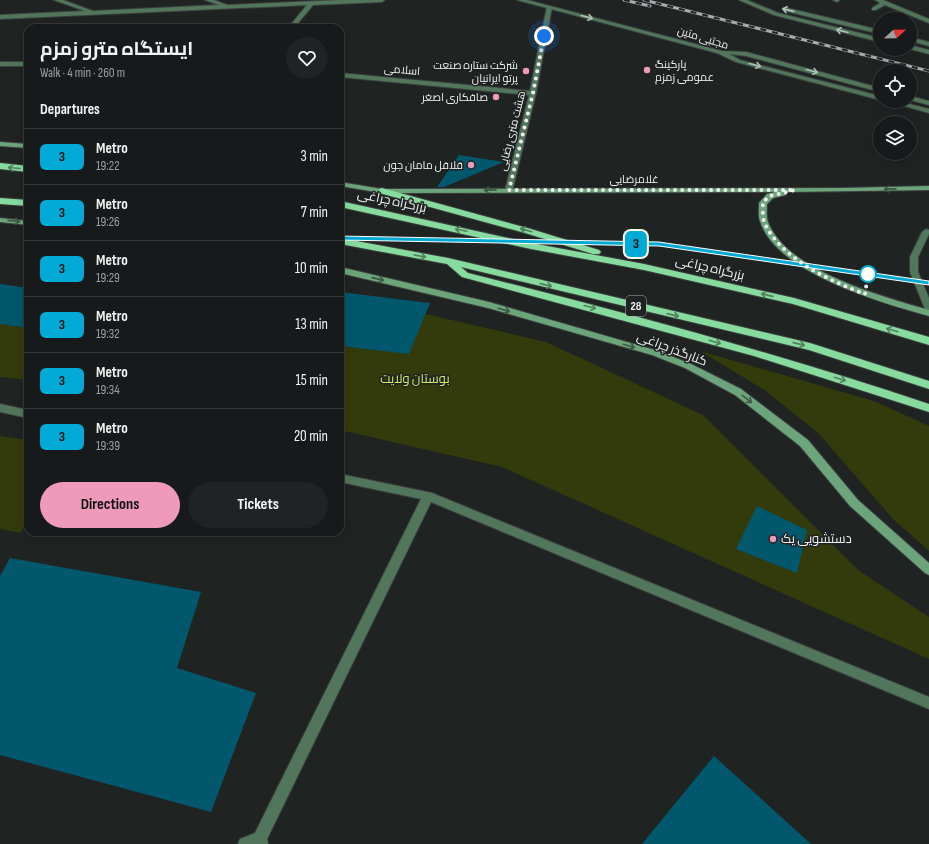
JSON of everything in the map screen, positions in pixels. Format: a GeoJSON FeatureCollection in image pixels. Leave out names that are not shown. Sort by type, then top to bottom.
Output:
{"type":"FeatureCollection","features":[{"type":"Feature","properties":{"kind":"highway"},"geometry":{"type":"LineString","coordinates":[[0,166],[24,169]]}},
{"type":"Feature","properties":{"kind":"highway"},"geometry":{"type":"LineString","coordinates":[[382,191],[528,231],[644,267]]}},
{"type":"Feature","properties":{"kind":"highway"},"geometry":{"type":"LineString","coordinates":[[0,201],[24,203]]}},
{"type":"Feature","properties":{"kind":"highway","name":"بزرگراه چراغی"},"geometry":{"type":"LineString","coordinates":[[344,205],[531,246],[644,267],[794,301],[929,341]]}},
{"type":"Feature","properties":{"kind":"highway","name":"28"},"geometry":{"type":"LineString","coordinates":[[344,242],[448,261],[810,347],[929,385]]}},
{"type":"Feature","properties":{"kind":"highway"},"geometry":{"type":"LineString","coordinates":[[448,261],[465,275],[673,329],[871,388],[929,408]]}},
{"type":"Feature","properties":{"kind":"main road"},"geometry":{"type":"LineString","coordinates":[[0,144],[24,146]]}},
{"type":"Feature","properties":{"kind":"main road","name":"غلامرضایی"},"geometry":{"type":"LineString","coordinates":[[344,185],[382,191],[795,190],[929,188]]}},
{"type":"Feature","properties":{"kind":"main road"},"geometry":{"type":"LineString","coordinates":[[795,190],[770,196],[763,202],[764,222],[776,242],[796,258],[836,283],[880,299],[929,313]]}},
{"type":"Feature","properties":{"kind":"main road"},"geometry":{"type":"LineString","coordinates":[[0,220],[24,222]]}},
{"type":"Feature","properties":{"kind":"main road","name":"کنارگذر چراغی"},"geometry":{"type":"LineString","coordinates":[[344,271],[489,305],[655,353],[688,366],[738,392],[804,443],[854,502],[929,570]]}},
{"type":"Feature","properties":{"kind":"street"},"geometry":{"type":"LineString","coordinates":[[57,0],[96,13]]}},
{"type":"Feature","properties":{"kind":"street"},"geometry":{"type":"LineString","coordinates":[[208,0],[232,7]]}},
{"type":"Feature","properties":{"kind":"street"},"geometry":{"type":"LineString","coordinates":[[0,16],[382,0]]}},
{"type":"Feature","properties":{"kind":"street","name":"مجتبی متین"},"geometry":{"type":"LineString","coordinates":[[520,0],[719,52],[738,61],[873,96]]}},
{"type":"Feature","properties":{"kind":"street"},"geometry":{"type":"LineString","coordinates":[[744,0],[873,30]]}},
{"type":"Feature","properties":{"kind":"street"},"geometry":{"type":"LineString","coordinates":[[744,0],[776,14],[873,38]]}},
{"type":"Feature","properties":{"kind":"street"},"geometry":{"type":"LineString","coordinates":[[878,0],[929,21]]}},
{"type":"Feature","properties":{"kind":"street"},"geometry":{"type":"LineString","coordinates":[[874,8],[884,3]]}},
{"type":"Feature","properties":{"kind":"street"},"geometry":{"type":"LineString","coordinates":[[294,24],[311,4]]}},
{"type":"Feature","properties":{"kind":"street","name":"هشت متری رضایی"},"geometry":{"type":"LineString","coordinates":[[509,190],[533,93],[549,7]]}},
{"type":"Feature","properties":{"kind":"street"},"geometry":{"type":"LineString","coordinates":[[917,41],[929,44]]}},
{"type":"Feature","properties":{"kind":"street"},"geometry":{"type":"LineString","coordinates":[[917,49],[929,52]]}},
{"type":"Feature","properties":{"kind":"street"},"geometry":{"type":"LineString","coordinates":[[719,52],[746,54],[873,88]]}},
{"type":"Feature","properties":{"kind":"street"},"geometry":{"type":"LineString","coordinates":[[0,64],[24,64]]}},
{"type":"Feature","properties":{"kind":"street","name":"اسلامی"},"geometry":{"type":"LineString","coordinates":[[344,76],[533,93]]}},
{"type":"Feature","properties":{"kind":"street"},"geometry":{"type":"LineString","coordinates":[[917,100],[929,103]]}},
{"type":"Feature","properties":{"kind":"street"},"geometry":{"type":"LineString","coordinates":[[917,108],[929,111]]}},
{"type":"Feature","properties":{"kind":"street"},"geometry":{"type":"LineString","coordinates":[[928,232],[914,257],[914,272],[929,308]]}},
{"type":"Feature","properties":{"kind":"street"},"geometry":{"type":"LineString","coordinates":[[0,408],[24,413]]}},
{"type":"Feature","properties":{"kind":"street"},"geometry":{"type":"LineString","coordinates":[[344,479],[428,496],[929,703]]}},
{"type":"Feature","properties":{"kind":"street"},"geometry":{"type":"LineString","coordinates":[[245,844],[261,841],[428,496]]}},
{"type":"Feature","properties":{"kind":"green space","name":"بوستان ولایت"},"geometry":{"type":"Polygon","coordinates":[[[344,295],[546,342],[703,415],[858,570],[929,617],[929,659],[502,467],[344,431],[344,295]]]}},
{"type":"Feature","properties":{"kind":"green space"},"geometry":{"type":"Polygon","coordinates":[[[0,323],[24,326],[24,380],[0,377],[0,323]]]}},
{"type":"Feature","properties":{"kind":"green space"},"geometry":{"type":"Polygon","coordinates":[[[700,351],[874,401],[929,426],[929,551],[893,519],[818,433],[766,391],[700,351]]]}},
{"type":"Feature","properties":{"kind":"green space"},"geometry":{"type":"Polygon","coordinates":[[[0,436],[24,439],[24,526],[21,533],[0,529],[0,436]]]}},
{"type":"Feature","properties":{"kind":"building","name":"فلافل مامان جون"},"geometry":{"type":"Polygon","coordinates":[[[459,155],[504,162],[444,187],[437,187],[459,155]]]}},
{"type":"Feature","properties":{"kind":"building"},"geometry":{"type":"Polygon","coordinates":[[[0,284],[24,287],[24,327],[0,324],[0,284]]]}},
{"type":"Feature","properties":{"kind":"building"},"geometry":{"type":"Polygon","coordinates":[[[344,292],[430,303],[409,354],[344,346],[344,292]]]}},
{"type":"Feature","properties":{"kind":"building","name":"دستشویی یک"},"geometry":{"type":"Polygon","coordinates":[[[757,506],[807,530],[797,573],[736,549],[757,506]]]}},
{"type":"Feature","properties":{"kind":"building"},"geometry":{"type":"Polygon","coordinates":[[[10,558],[201,592],[177,668],[256,693],[211,812],[0,755],[0,576],[10,558]]]}},
{"type":"Feature","properties":{"kind":"building"},"geometry":{"type":"Polygon","coordinates":[[[714,756],[811,844],[642,844],[714,756]]]}},
{"type":"Feature","properties":{"kind":"railway"},"geometry":{"type":"LineString","coordinates":[[624,0],[650,6]]}},
{"type":"Feature","properties":{"kind":"railway"},"geometry":{"type":"LineString","coordinates":[[644,0],[929,71]]}},
{"type":"Feature","properties":{"kind":"metro line","name":"3"},"geometry":{"type":"LineString","coordinates":[[344,238],[659,244],[929,283]]}},
{"type":"Feature","properties":{"kind":"place","name":"پارکینگ عمومی زمزم"},"geometry":{"type":"Point","coordinates":[647,70]}},
{"type":"Feature","properties":{"kind":"place","name":"شرکت ستاره صنعت پرتو ایرانیان"},"geometry":{"type":"Point","coordinates":[526,71]}},
{"type":"Feature","properties":{"kind":"place","name":"صافکاری اصغر"},"geometry":{"type":"Point","coordinates":[496,97]}},
{"type":"Feature","properties":{"kind":"place","name":"فلافل مامان جون"},"geometry":{"type":"Point","coordinates":[471,165]}},
{"type":"Feature","properties":{"kind":"place","name":"دستشویی یک"},"geometry":{"type":"Point","coordinates":[773,539]}},
{"type":"Feature","properties":{"kind":"route"},"geometry":{"type":"LineString","coordinates":[[544,36],[533,93],[509,190],[795,190],[770,196],[763,202],[764,222],[776,242],[796,258],[836,283],[865,294],[868,274]]}}]}
